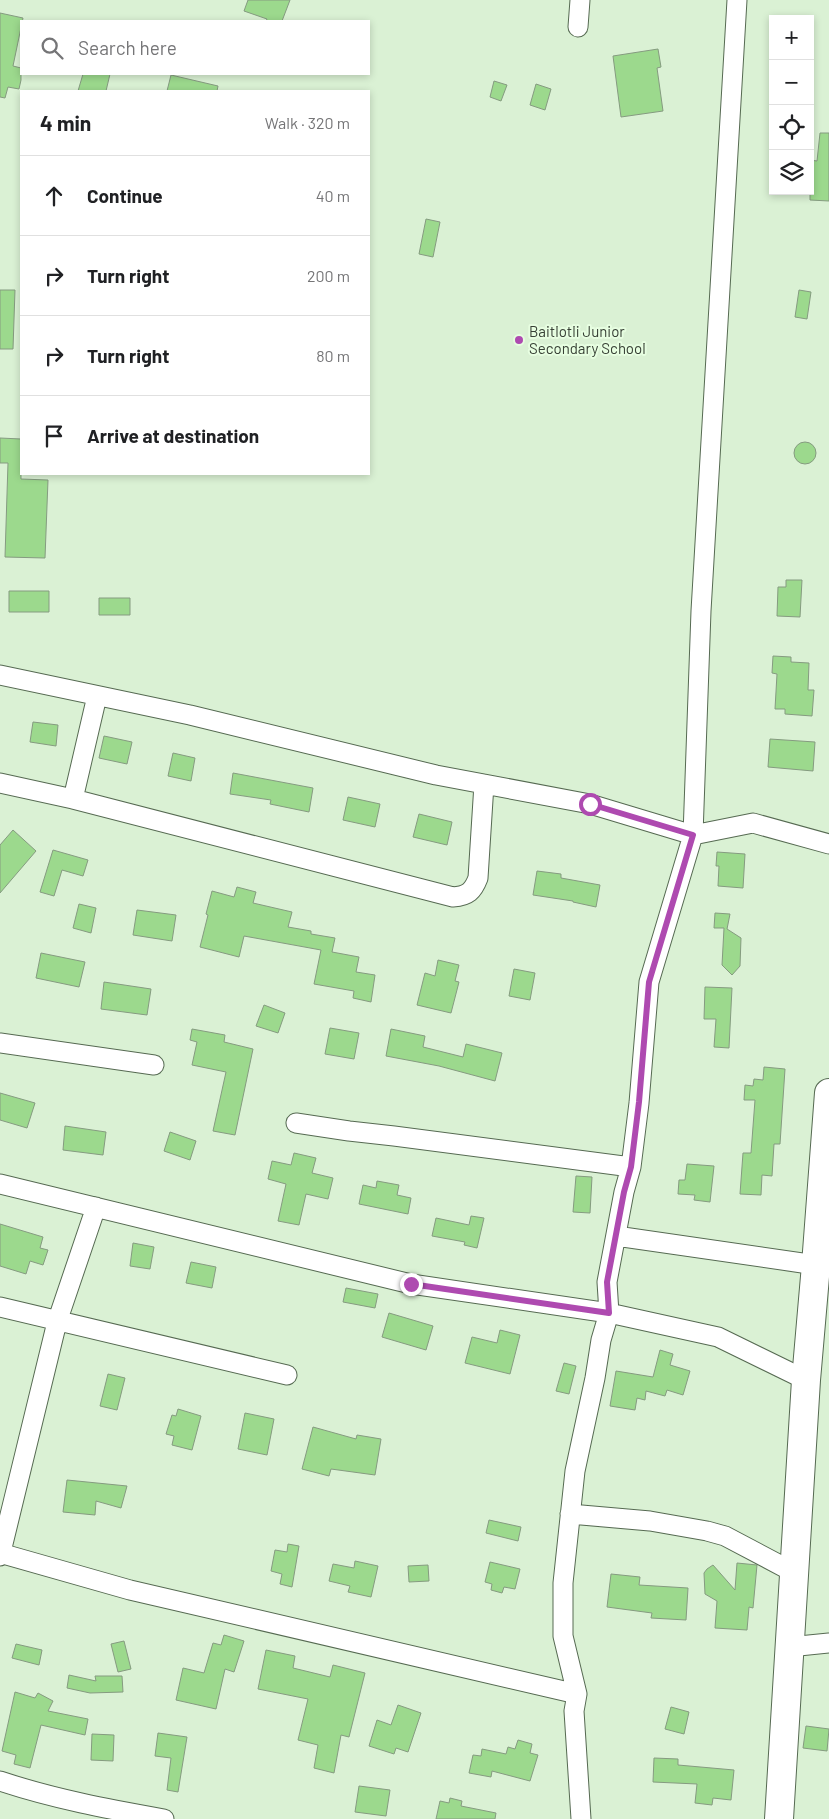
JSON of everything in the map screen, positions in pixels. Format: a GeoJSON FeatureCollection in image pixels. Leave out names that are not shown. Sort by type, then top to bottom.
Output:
{"type":"FeatureCollection","features":[{"type":"Feature","properties":{"kind":"street"},"geometry":{"type":"LineString","coordinates":[[578,27],[580,0]]}},
{"type":"Feature","properties":{"kind":"street"},"geometry":{"type":"LineString","coordinates":[[581,1819],[574,1711],[577,1694],[564,1636],[563,1583],[575,1471],[595,1378],[601,1340],[609,1313],[607,1282],[631,1167],[639,1102],[649,982],[693,835],[701,611],[737,0]]}},
{"type":"Feature","properties":{"kind":"street"},"geometry":{"type":"LineString","coordinates":[[0,675],[190,715],[436,775],[590,804],[693,835],[753,823],[829,844]]}},
{"type":"Feature","properties":{"kind":"street"},"geometry":{"type":"LineString","coordinates":[[73,799],[97,696]]}},
{"type":"Feature","properties":{"kind":"street"},"geometry":{"type":"LineString","coordinates":[[0,784],[73,799],[459,897],[474,889],[478,878],[484,784]]}},
{"type":"Feature","properties":{"kind":"street"},"geometry":{"type":"LineString","coordinates":[[0,1043],[154,1065]]}},
{"type":"Feature","properties":{"kind":"street"},"geometry":{"type":"LineString","coordinates":[[779,1819],[806,1380],[829,1092]]}},
{"type":"Feature","properties":{"kind":"street"},"geometry":{"type":"LineString","coordinates":[[296,1123],[631,1167]]}},
{"type":"Feature","properties":{"kind":"street"},"geometry":{"type":"LineString","coordinates":[[0,1184],[411,1284],[609,1313],[718,1337],[806,1380]]}},
{"type":"Feature","properties":{"kind":"street"},"geometry":{"type":"LineString","coordinates":[[96,1207],[57,1322],[0,1554],[130,1590],[577,1694]]}},
{"type":"Feature","properties":{"kind":"street"},"geometry":{"type":"LineString","coordinates":[[616,1236],[816,1265]]}},
{"type":"Feature","properties":{"kind":"street"},"geometry":{"type":"LineString","coordinates":[[0,1307],[287,1375]]}},
{"type":"Feature","properties":{"kind":"street"},"geometry":{"type":"LineString","coordinates":[[570,1514],[650,1521],[716,1533],[794,1573]]}},
{"type":"Feature","properties":{"kind":"street"},"geometry":{"type":"LineString","coordinates":[[789,1648],[829,1643]]}},
{"type":"Feature","properties":{"kind":"street"},"geometry":{"type":"LineString","coordinates":[[0,1782],[85,1805],[164,1819]]}},
{"type":"Feature","properties":{"kind":"building"},"geometry":{"type":"Polygon","coordinates":[[[248,0],[290,0],[282,20],[266,20],[244,11],[248,0]]]}},
{"type":"Feature","properties":{"kind":"building"},"geometry":{"type":"Polygon","coordinates":[[[0,13],[23,18],[20,20],[20,32],[13,66],[20,68],[21,80],[19,89],[8,87],[5,98],[0,97],[0,13]]]}},
{"type":"Feature","properties":{"kind":"building"},"geometry":{"type":"Polygon","coordinates":[[[658,49],[661,67],[657,68],[663,111],[621,117],[613,56],[658,49]]]}},
{"type":"Feature","properties":{"kind":"building"},"geometry":{"type":"Polygon","coordinates":[[[83,75],[110,75],[106,90],[78,90],[83,75]]]}},
{"type":"Feature","properties":{"kind":"building"},"geometry":{"type":"Polygon","coordinates":[[[171,75],[218,86],[217,90],[167,90],[171,75]]]}},
{"type":"Feature","properties":{"kind":"building"},"geometry":{"type":"Polygon","coordinates":[[[494,81],[507,85],[501,101],[490,97],[494,81]]]}},
{"type":"Feature","properties":{"kind":"building"},"geometry":{"type":"Polygon","coordinates":[[[536,84],[551,89],[545,110],[530,105],[536,84]]]}},
{"type":"Feature","properties":{"kind":"building"},"geometry":{"type":"Polygon","coordinates":[[[820,133],[829,133],[829,201],[810,200],[810,195],[814,195],[814,161],[817,161],[820,133]]]}},
{"type":"Feature","properties":{"kind":"building"},"geometry":{"type":"Polygon","coordinates":[[[426,219],[440,222],[433,257],[419,254],[426,219]]]}},
{"type":"Feature","properties":{"kind":"building"},"geometry":{"type":"Polygon","coordinates":[[[0,290],[15,290],[13,349],[0,349],[0,290]]]}},
{"type":"Feature","properties":{"kind":"building"},"geometry":{"type":"Polygon","coordinates":[[[799,290],[811,292],[807,319],[795,317],[799,290]]]}},
{"type":"Feature","properties":{"kind":"building"},"geometry":{"type":"Polygon","coordinates":[[[0,438],[20,439],[21,479],[48,480],[45,558],[5,557],[8,463],[0,463],[0,438]]]}},
{"type":"Feature","properties":{"kind":"building"},"geometry":{"type":"Polygon","coordinates":[[[805,442],[813,445],[816,453],[813,461],[805,464],[797,461],[794,453],[797,445],[805,442]]]}},
{"type":"Feature","properties":{"kind":"building"},"geometry":{"type":"Polygon","coordinates":[[[786,580],[802,580],[800,617],[777,616],[778,587],[786,587],[786,580]]]}},
{"type":"Feature","properties":{"kind":"building"},"geometry":{"type":"Polygon","coordinates":[[[9,591],[49,591],[49,612],[9,612],[9,591]]]}},
{"type":"Feature","properties":{"kind":"building"},"geometry":{"type":"Polygon","coordinates":[[[99,598],[130,598],[130,615],[99,615],[99,598]]]}},
{"type":"Feature","properties":{"kind":"building"},"geometry":{"type":"Polygon","coordinates":[[[773,656],[791,657],[791,662],[809,663],[808,690],[814,690],[812,716],[785,714],[785,709],[775,709],[777,674],[772,673],[773,656]]]}},
{"type":"Feature","properties":{"kind":"building"},"geometry":{"type":"Polygon","coordinates":[[[33,722],[58,725],[56,746],[30,742],[33,722]]]}},
{"type":"Feature","properties":{"kind":"building"},"geometry":{"type":"Polygon","coordinates":[[[104,736],[132,742],[127,764],[99,758],[104,736]]]}},
{"type":"Feature","properties":{"kind":"building"},"geometry":{"type":"Polygon","coordinates":[[[770,739],[815,742],[813,771],[768,767],[770,739]]]}},
{"type":"Feature","properties":{"kind":"building"},"geometry":{"type":"Polygon","coordinates":[[[173,753],[195,758],[191,781],[168,776],[173,753]]]}},
{"type":"Feature","properties":{"kind":"building"},"geometry":{"type":"Polygon","coordinates":[[[233,773],[313,788],[309,812],[270,804],[271,800],[230,794],[233,773]]]}},
{"type":"Feature","properties":{"kind":"building"},"geometry":{"type":"Polygon","coordinates":[[[348,797],[380,804],[375,827],[343,820],[348,797]]]}},
{"type":"Feature","properties":{"kind":"building"},"geometry":{"type":"Polygon","coordinates":[[[419,814],[452,822],[447,845],[413,837],[419,814]]]}},
{"type":"Feature","properties":{"kind":"building"},"geometry":{"type":"Polygon","coordinates":[[[13,830],[36,851],[0,893],[0,845],[13,830]]]}},
{"type":"Feature","properties":{"kind":"building"},"geometry":{"type":"Polygon","coordinates":[[[53,850],[88,860],[83,876],[62,870],[54,896],[40,892],[53,850]]]}},
{"type":"Feature","properties":{"kind":"building"},"geometry":{"type":"Polygon","coordinates":[[[717,852],[745,854],[743,888],[718,886],[719,866],[716,866],[717,852]]]}},
{"type":"Feature","properties":{"kind":"building"},"geometry":{"type":"Polygon","coordinates":[[[537,871],[561,874],[561,878],[600,885],[596,907],[573,901],[533,895],[537,871]]]}},
{"type":"Feature","properties":{"kind":"building"},"geometry":{"type":"Polygon","coordinates":[[[237,887],[256,892],[253,903],[292,912],[288,927],[311,931],[311,934],[335,938],[332,952],[359,957],[356,972],[375,975],[371,1002],[353,998],[354,991],[314,984],[321,950],[244,936],[239,957],[200,947],[212,891],[234,897],[237,887]]]}},
{"type":"Feature","properties":{"kind":"building"},"geometry":{"type":"Polygon","coordinates":[[[79,904],[96,908],[91,933],[73,928],[79,904]]]}},
{"type":"Feature","properties":{"kind":"building"},"geometry":{"type":"Polygon","coordinates":[[[137,910],[176,915],[172,941],[133,935],[137,910]]]}},
{"type":"Feature","properties":{"kind":"building"},"geometry":{"type":"Polygon","coordinates":[[[715,913],[730,914],[727,929],[741,938],[740,966],[732,975],[722,965],[724,928],[714,928],[715,913]]]}},
{"type":"Feature","properties":{"kind":"building"},"geometry":{"type":"Polygon","coordinates":[[[41,953],[85,962],[79,987],[36,978],[41,953]]]}},
{"type":"Feature","properties":{"kind":"building"},"geometry":{"type":"Polygon","coordinates":[[[438,960],[459,965],[455,981],[459,982],[451,1013],[417,1005],[425,973],[435,976],[438,960]]]}},
{"type":"Feature","properties":{"kind":"building"},"geometry":{"type":"Polygon","coordinates":[[[514,969],[535,973],[530,1000],[509,996],[514,969]]]}},
{"type":"Feature","properties":{"kind":"building"},"geometry":{"type":"Polygon","coordinates":[[[104,982],[151,989],[147,1015],[101,1009],[104,982]]]}},
{"type":"Feature","properties":{"kind":"building"},"geometry":{"type":"Polygon","coordinates":[[[705,987],[732,988],[729,1048],[714,1047],[716,1019],[704,1019],[705,987]]]}},
{"type":"Feature","properties":{"kind":"building"},"geometry":{"type":"Polygon","coordinates":[[[264,1005],[285,1013],[278,1033],[256,1026],[264,1005]]]}},
{"type":"Feature","properties":{"kind":"building"},"geometry":{"type":"Polygon","coordinates":[[[330,1028],[359,1033],[354,1059],[325,1054],[330,1028]]]}},
{"type":"Feature","properties":{"kind":"building"},"geometry":{"type":"Polygon","coordinates":[[[192,1029],[225,1035],[224,1042],[253,1049],[235,1135],[213,1131],[226,1072],[192,1065],[197,1042],[190,1040],[192,1029]]]}},
{"type":"Feature","properties":{"kind":"building"},"geometry":{"type":"Polygon","coordinates":[[[391,1029],[425,1036],[423,1047],[463,1057],[466,1044],[502,1053],[495,1081],[439,1066],[386,1056],[391,1029]]]}},
{"type":"Feature","properties":{"kind":"building"},"geometry":{"type":"Polygon","coordinates":[[[764,1067],[785,1069],[780,1144],[774,1144],[772,1176],[762,1175],[761,1195],[740,1194],[743,1153],[751,1153],[755,1100],[744,1100],[745,1085],[753,1086],[754,1079],[763,1080],[764,1067]]]}},
{"type":"Feature","properties":{"kind":"building"},"geometry":{"type":"Polygon","coordinates":[[[0,1093],[35,1103],[27,1128],[0,1120],[0,1093]]]}},
{"type":"Feature","properties":{"kind":"building"},"geometry":{"type":"Polygon","coordinates":[[[65,1126],[106,1132],[103,1155],[63,1150],[65,1126]]]}},
{"type":"Feature","properties":{"kind":"building"},"geometry":{"type":"Polygon","coordinates":[[[170,1132],[196,1141],[190,1160],[164,1151],[170,1132]]]}},
{"type":"Feature","properties":{"kind":"building"},"geometry":{"type":"Polygon","coordinates":[[[294,1153],[316,1158],[312,1173],[333,1178],[328,1199],[306,1194],[299,1225],[278,1221],[286,1184],[268,1179],[272,1161],[291,1165],[294,1153]]]}},
{"type":"Feature","properties":{"kind":"building"},"geometry":{"type":"Polygon","coordinates":[[[687,1164],[714,1166],[710,1202],[694,1200],[695,1195],[678,1194],[679,1180],[685,1180],[687,1164]]]}},
{"type":"Feature","properties":{"kind":"building"},"geometry":{"type":"Polygon","coordinates":[[[576,1176],[592,1177],[590,1213],[573,1212],[576,1176]]]}},
{"type":"Feature","properties":{"kind":"building"},"geometry":{"type":"Polygon","coordinates":[[[377,1181],[399,1185],[397,1195],[411,1198],[408,1214],[359,1204],[363,1185],[376,1188],[377,1181]]]}},
{"type":"Feature","properties":{"kind":"building"},"geometry":{"type":"Polygon","coordinates":[[[471,1216],[484,1218],[477,1248],[464,1245],[465,1242],[432,1236],[436,1218],[469,1225],[471,1216]]]}},
{"type":"Feature","properties":{"kind":"building"},"geometry":{"type":"Polygon","coordinates":[[[0,1224],[43,1237],[40,1248],[48,1250],[43,1265],[30,1261],[26,1274],[0,1266],[0,1224]]]}},
{"type":"Feature","properties":{"kind":"building"},"geometry":{"type":"Polygon","coordinates":[[[133,1243],[154,1247],[150,1269],[130,1266],[133,1243]]]}},
{"type":"Feature","properties":{"kind":"building"},"geometry":{"type":"Polygon","coordinates":[[[191,1262],[216,1267],[212,1288],[186,1283],[191,1262]]]}},
{"type":"Feature","properties":{"kind":"building"},"geometry":{"type":"Polygon","coordinates":[[[346,1288],[378,1294],[375,1308],[343,1302],[346,1288]]]}},
{"type":"Feature","properties":{"kind":"building"},"geometry":{"type":"Polygon","coordinates":[[[389,1313],[433,1326],[426,1350],[382,1337],[389,1313]]]}},
{"type":"Feature","properties":{"kind":"building"},"geometry":{"type":"Polygon","coordinates":[[[500,1330],[520,1335],[510,1374],[465,1363],[472,1337],[497,1343],[500,1330]]]}},
{"type":"Feature","properties":{"kind":"building"},"geometry":{"type":"Polygon","coordinates":[[[660,1350],[673,1354],[670,1365],[690,1371],[683,1395],[667,1390],[665,1396],[646,1391],[645,1400],[637,1398],[635,1410],[610,1406],[616,1371],[653,1377],[660,1350]]]}},
{"type":"Feature","properties":{"kind":"building"},"geometry":{"type":"Polygon","coordinates":[[[564,1363],[576,1366],[569,1394],[556,1391],[564,1363]]]}},
{"type":"Feature","properties":{"kind":"building"},"geometry":{"type":"Polygon","coordinates":[[[108,1374],[125,1378],[117,1410],[100,1406],[108,1374]]]}},
{"type":"Feature","properties":{"kind":"building"},"geometry":{"type":"Polygon","coordinates":[[[178,1409],[201,1416],[192,1450],[172,1445],[174,1436],[166,1434],[172,1415],[176,1416],[178,1409]]]}},
{"type":"Feature","properties":{"kind":"building"},"geometry":{"type":"Polygon","coordinates":[[[245,1413],[274,1419],[267,1455],[238,1449],[245,1413]]]}},
{"type":"Feature","properties":{"kind":"building"},"geometry":{"type":"Polygon","coordinates":[[[313,1427],[356,1439],[357,1435],[381,1439],[375,1475],[331,1469],[329,1476],[302,1469],[313,1427]]]}},
{"type":"Feature","properties":{"kind":"building"},"geometry":{"type":"Polygon","coordinates":[[[67,1480],[127,1486],[121,1508],[96,1501],[95,1515],[63,1512],[67,1480]]]}},
{"type":"Feature","properties":{"kind":"building"},"geometry":{"type":"Polygon","coordinates":[[[489,1520],[521,1527],[518,1541],[486,1533],[489,1520]]]}},
{"type":"Feature","properties":{"kind":"building"},"geometry":{"type":"Polygon","coordinates":[[[288,1544],[299,1546],[292,1587],[280,1584],[282,1574],[271,1571],[275,1550],[287,1552],[288,1544]]]}},
{"type":"Feature","properties":{"kind":"building"},"geometry":{"type":"Polygon","coordinates":[[[355,1561],[378,1566],[371,1597],[348,1592],[350,1586],[329,1581],[333,1564],[354,1568],[355,1561]]]}},
{"type":"Feature","properties":{"kind":"building"},"geometry":{"type":"Polygon","coordinates":[[[490,1562],[520,1569],[515,1589],[504,1587],[502,1593],[491,1590],[492,1584],[485,1582],[490,1562]]]}},
{"type":"Feature","properties":{"kind":"building"},"geometry":{"type":"Polygon","coordinates":[[[737,1563],[757,1565],[753,1608],[749,1607],[747,1630],[715,1628],[717,1601],[705,1594],[704,1573],[713,1565],[735,1590],[737,1563]]]}},
{"type":"Feature","properties":{"kind":"building"},"geometry":{"type":"Polygon","coordinates":[[[428,1565],[429,1581],[409,1582],[408,1566],[428,1565]]]}},
{"type":"Feature","properties":{"kind":"building"},"geometry":{"type":"Polygon","coordinates":[[[611,1574],[640,1577],[639,1585],[688,1588],[686,1620],[651,1618],[652,1613],[607,1607],[611,1574]]]}},
{"type":"Feature","properties":{"kind":"building"},"geometry":{"type":"Polygon","coordinates":[[[224,1635],[244,1641],[234,1672],[225,1669],[216,1709],[176,1700],[183,1668],[204,1673],[213,1643],[221,1645],[224,1635]]]}},
{"type":"Feature","properties":{"kind":"building"},"geometry":{"type":"Polygon","coordinates":[[[124,1641],[131,1669],[118,1672],[111,1644],[124,1641]]]}},
{"type":"Feature","properties":{"kind":"building"},"geometry":{"type":"Polygon","coordinates":[[[16,1644],[42,1650],[39,1665],[12,1658],[16,1644]]]}},
{"type":"Feature","properties":{"kind":"building"},"geometry":{"type":"Polygon","coordinates":[[[266,1650],[295,1656],[293,1668],[330,1677],[333,1665],[365,1673],[349,1737],[341,1735],[334,1773],[314,1768],[318,1745],[298,1740],[308,1699],[258,1689],[266,1650]]]}},
{"type":"Feature","properties":{"kind":"building"},"geometry":{"type":"Polygon","coordinates":[[[69,1675],[96,1681],[95,1676],[122,1676],[123,1692],[90,1693],[67,1688],[69,1675]]]}},
{"type":"Feature","properties":{"kind":"building"},"geometry":{"type":"Polygon","coordinates":[[[15,1692],[35,1698],[38,1693],[53,1701],[48,1711],[88,1719],[85,1735],[41,1725],[30,1768],[14,1764],[16,1755],[2,1751],[15,1692]]]}},
{"type":"Feature","properties":{"kind":"building"},"geometry":{"type":"Polygon","coordinates":[[[398,1705],[421,1713],[408,1752],[396,1748],[394,1754],[369,1746],[377,1720],[391,1725],[398,1705]]]}},
{"type":"Feature","properties":{"kind":"building"},"geometry":{"type":"Polygon","coordinates":[[[671,1707],[689,1712],[684,1734],[665,1729],[671,1707]]]}},
{"type":"Feature","properties":{"kind":"building"},"geometry":{"type":"Polygon","coordinates":[[[806,1726],[829,1729],[827,1751],[803,1748],[806,1726]]]}},
{"type":"Feature","properties":{"kind":"building"},"geometry":{"type":"Polygon","coordinates":[[[158,1733],[187,1737],[178,1792],[167,1790],[171,1758],[155,1756],[158,1733]]]}},
{"type":"Feature","properties":{"kind":"building"},"geometry":{"type":"Polygon","coordinates":[[[92,1734],[114,1735],[113,1761],[91,1760],[92,1734]]]}},
{"type":"Feature","properties":{"kind":"building"},"geometry":{"type":"Polygon","coordinates":[[[518,1740],[532,1744],[530,1753],[538,1755],[530,1781],[492,1771],[491,1777],[469,1773],[473,1755],[481,1756],[482,1749],[506,1754],[508,1747],[515,1749],[518,1740]]]}},
{"type":"Feature","properties":{"kind":"building"},"geometry":{"type":"Polygon","coordinates":[[[654,1758],[678,1759],[678,1765],[734,1770],[731,1800],[713,1798],[712,1805],[695,1803],[697,1784],[653,1782],[654,1758]]]}},
{"type":"Feature","properties":{"kind":"building"},"geometry":{"type":"Polygon","coordinates":[[[359,1786],[390,1790],[386,1816],[355,1812],[359,1786]]]}},
{"type":"Feature","properties":{"kind":"building"},"geometry":{"type":"Polygon","coordinates":[[[450,1798],[462,1801],[461,1806],[496,1813],[495,1819],[436,1819],[440,1801],[449,1803],[450,1798]]]}},
{"type":"Feature","properties":{"kind":"place","name":"Baitlotli Junior Secondary School"},"geometry":{"type":"Point","coordinates":[519,340]}},
{"type":"Feature","properties":{"kind":"route"},"geometry":{"type":"LineString","coordinates":[[411,1284],[609,1313],[607,1282],[624,1192],[631,1167],[639,1102],[649,982],[693,835],[590,804]]}}]}
